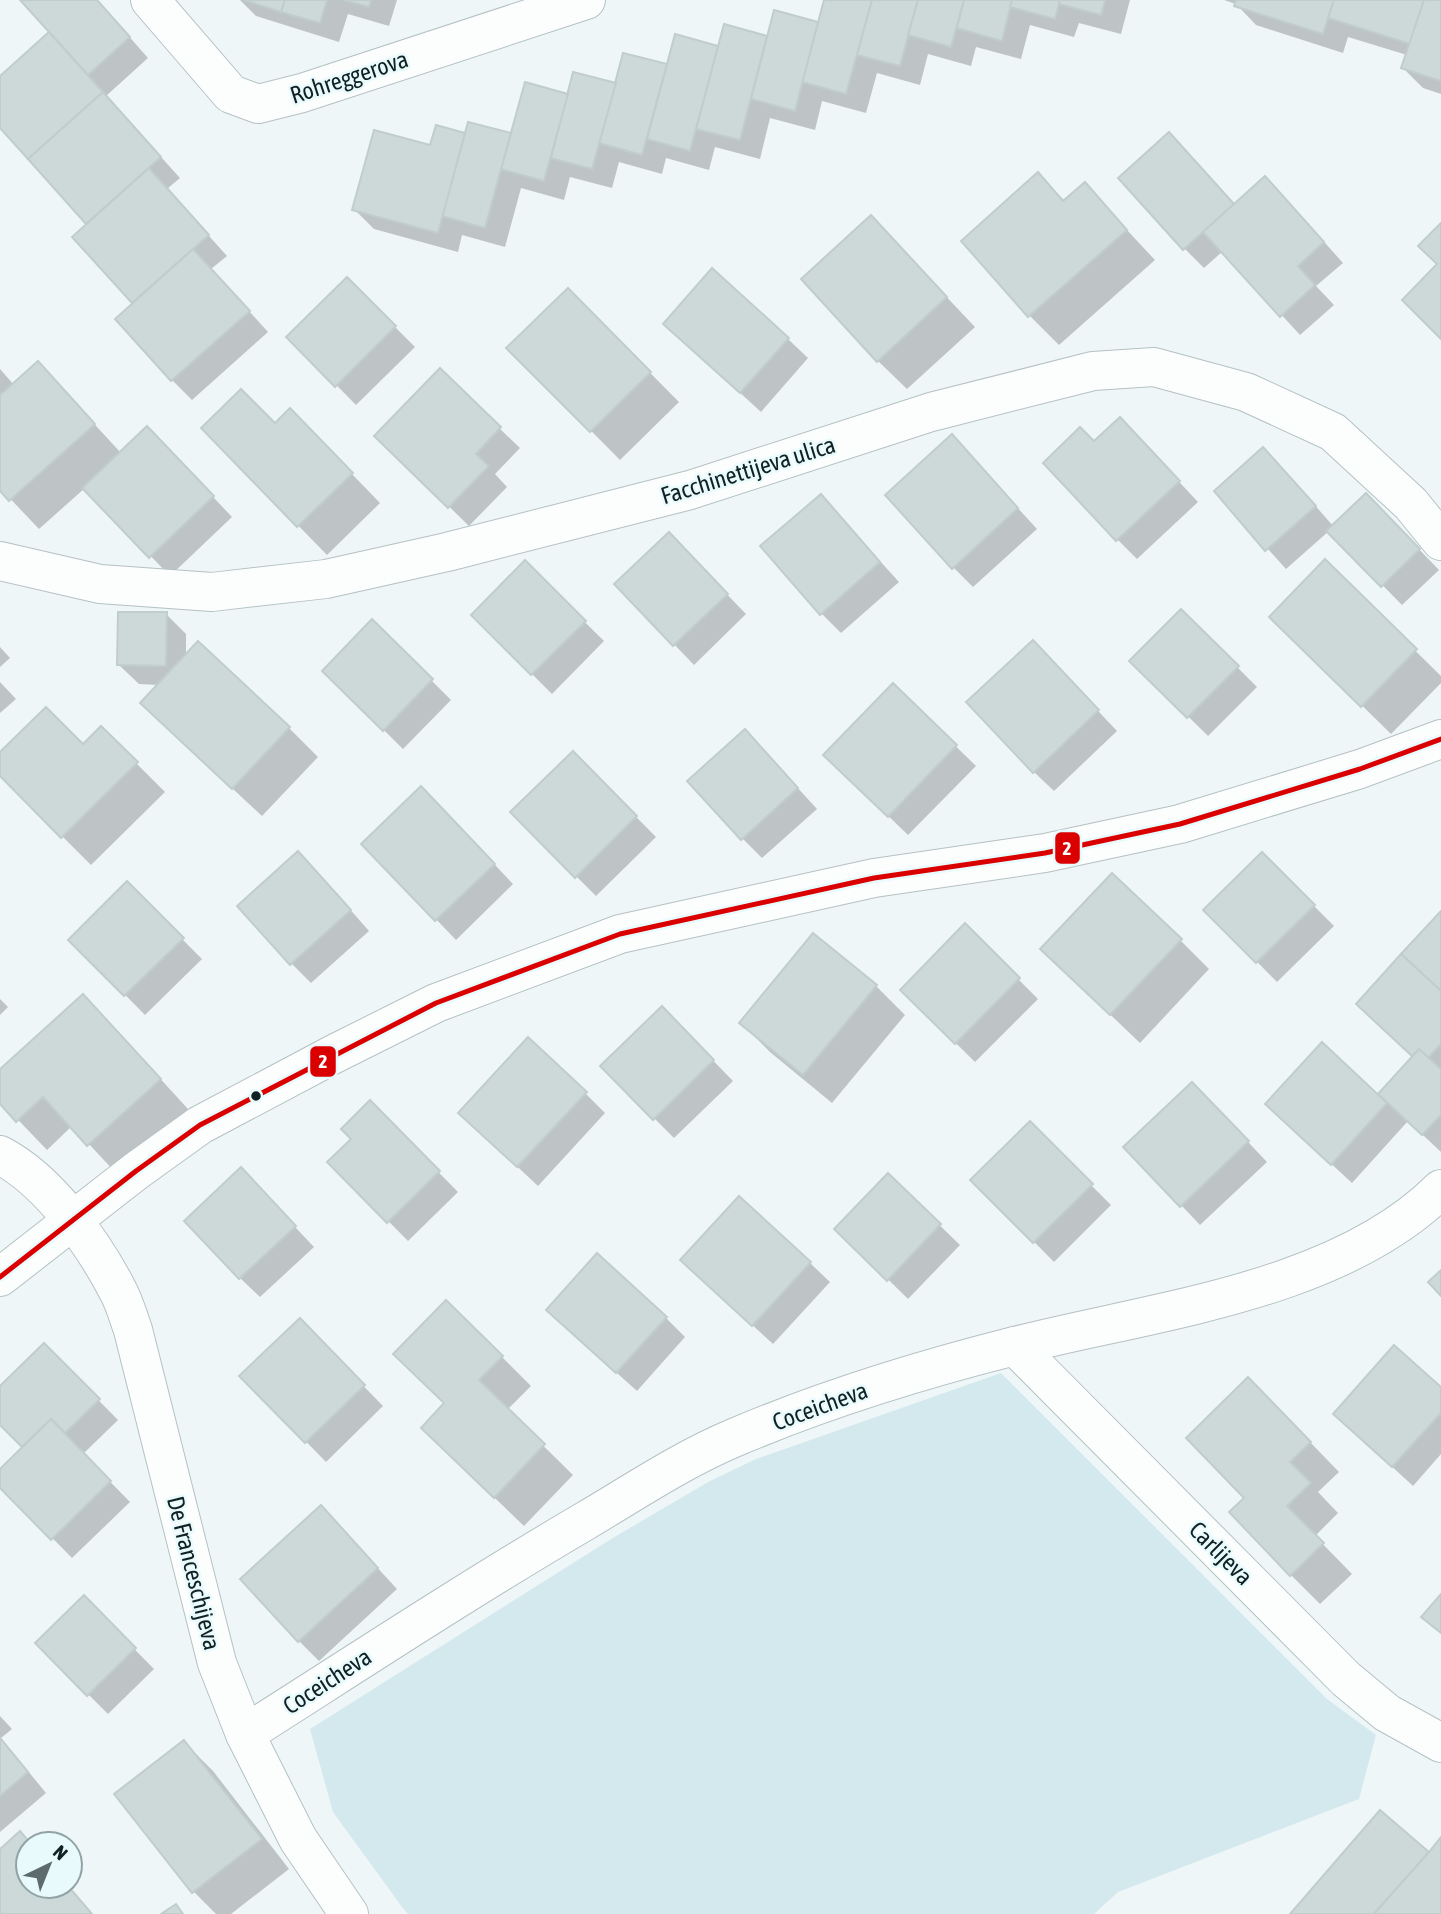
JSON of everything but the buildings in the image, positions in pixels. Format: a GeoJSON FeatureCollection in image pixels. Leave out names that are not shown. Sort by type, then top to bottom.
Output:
{"type":"FeatureCollection","features":[{"type":"Feature","properties":{"kind":"street","name":"Rohreggerova"},"geometry":{"type":"LineString","coordinates":[[150,0],[232,94],[258,104],[302,93],[586,0]]}},
{"type":"Feature","properties":{"kind":"street","name":"Facchinettijeva ulica"},"geometry":{"type":"LineString","coordinates":[[0,561],[100,584],[212,592],[326,579],[447,552],[690,490],[958,405],[1094,370],[1154,367],[1246,392],[1333,432],[1411,504],[1441,541]]}},
{"type":"Feature","properties":{"kind":"street"},"geometry":{"type":"LineString","coordinates":[[0,1277],[200,1125],[436,1003],[620,934],[874,878],[1045,853],[1180,824],[1360,769],[1441,738]]}},
{"type":"Feature","properties":{"kind":"street","name":"De Franceschijeva"},"geometry":{"type":"LineString","coordinates":[[0,1154],[21,1166],[72,1220],[118,1290],[133,1330],[216,1663],[245,1734],[298,1839],[349,1914]]}},
{"type":"Feature","properties":{"kind":"street","name":"Coceicheva"},"geometry":{"type":"LineString","coordinates":[[245,1734],[481,1582],[689,1460],[735,1437],[905,1376],[1015,1346],[1233,1294],[1303,1272],[1368,1244],[1426,1204],[1441,1189]]}},
{"type":"Feature","properties":{"kind":"street","name":"Carlijeva"},"geometry":{"type":"LineString","coordinates":[[1015,1346],[1346,1679],[1387,1713],[1441,1743]]}},
{"type":"Feature","properties":{"kind":"shaded area"},"geometry":{"type":"Polygon","coordinates":[[[1001,1373],[1327,1699],[1376,1735],[1359,1799],[1118,1892],[1094,1914],[408,1914],[333,1812],[310,1729],[616,1536],[710,1481],[756,1459],[1001,1373]]]}},
{"type":"Feature","properties":{"kind":"transit line","name":"2"},"geometry":{"type":"LineString","coordinates":[[0,1277],[136,1171],[200,1125],[436,1003],[620,934],[874,878],[1045,853],[1180,824],[1360,769],[1441,739]]}}]}
